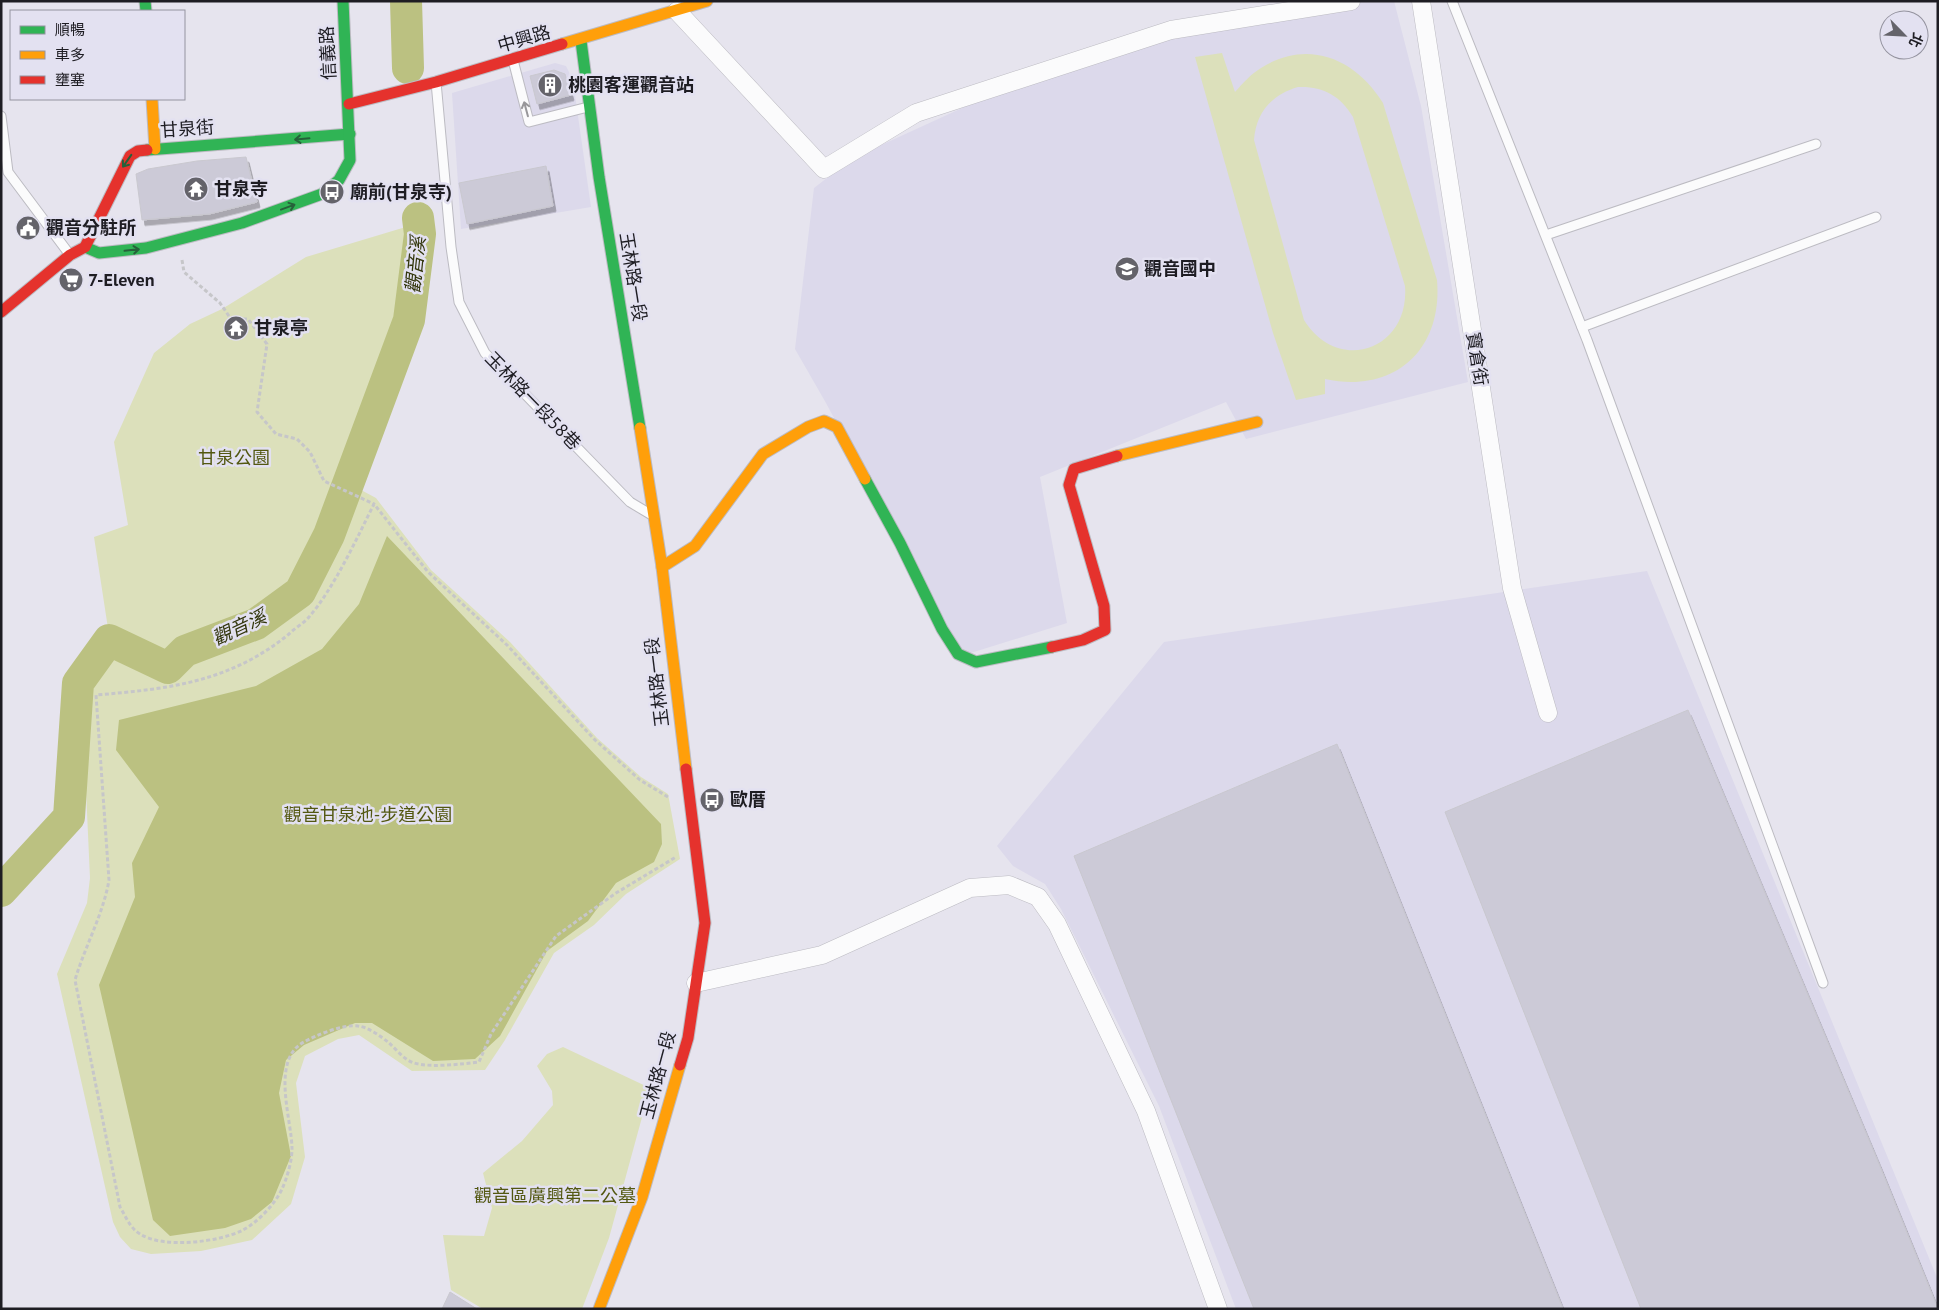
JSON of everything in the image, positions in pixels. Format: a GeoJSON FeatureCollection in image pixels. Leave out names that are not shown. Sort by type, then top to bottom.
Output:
{"type":"FeatureCollection","features":[{"type":"Feature","properties":{"kind":"street","name":"信義路"},"geometry":{"type":"LineString","coordinates":[[343,1],[349,104]]}},
{"type":"Feature","properties":{"kind":"street","name":"中興路"},"geometry":{"type":"LineString","coordinates":[[349,104],[436,82],[581,41],[707,1]]}},
{"type":"Feature","properties":{"kind":"street"},"geometry":{"type":"LineString","coordinates":[[676,11],[824,169],[916,113],[1171,30],[1351,1]]}},
{"type":"Feature","properties":{"kind":"street","name":"寶倉街"},"geometry":{"type":"LineString","coordinates":[[1421,1],[1512,588],[1548,713]]}},
{"type":"Feature","properties":{"kind":"street"},"geometry":{"type":"LineString","coordinates":[[638,8],[642,21]]}},
{"type":"Feature","properties":{"kind":"street","name":"玉林路一段"},"geometry":{"type":"LineString","coordinates":[[581,41],[589,107],[652,516],[662,567],[705,922],[688,1038],[642,1197],[599,1309]]}},
{"type":"Feature","properties":{"kind":"street"},"geometry":{"type":"LineString","coordinates":[[152,100],[155,149]]}},
{"type":"Feature","properties":{"kind":"street"},"geometry":{"type":"LineString","coordinates":[[1,312],[70,255],[85,247],[99,253],[146,248],[177,242],[242,223],[322,194],[339,180],[350,160],[349,104]]}},
{"type":"Feature","properties":{"kind":"street","name":"甘泉街"},"geometry":{"type":"LineString","coordinates":[[85,247],[122,169],[130,156],[138,150],[350,134]]}},
{"type":"Feature","properties":{"kind":"street"},"geometry":{"type":"LineString","coordinates":[[662,567],[694,546],[763,454],[808,427],[824,421],[837,427],[900,542],[942,629],[958,654],[976,662],[1083,640],[1105,630],[1106,620],[1104,606],[1092,569],[1070,485],[1074,469],[1091,462],[1257,422]]}},
{"type":"Feature","properties":{"kind":"street"},"geometry":{"type":"LineString","coordinates":[[696,983],[822,955],[970,888],[1009,885],[1038,897],[1057,924],[1146,1111],[1218,1309]]}},
{"type":"Feature","properties":{"kind":"lane"},"geometry":{"type":"LineString","coordinates":[[1452,1],[1582,327],[1823,983]]}},
{"type":"Feature","properties":{"kind":"lane"},"geometry":{"type":"LineString","coordinates":[[513,60],[529,122],[589,107]]}},
{"type":"Feature","properties":{"kind":"lane","name":"玉林路一段58巷"},"geometry":{"type":"LineString","coordinates":[[436,82],[459,302],[485,353],[630,502],[652,516]]}},
{"type":"Feature","properties":{"kind":"lane"},"geometry":{"type":"LineString","coordinates":[[1,116],[8,172],[70,255]]}},
{"type":"Feature","properties":{"kind":"lane"},"geometry":{"type":"LineString","coordinates":[[1546,235],[1816,144]]}},
{"type":"Feature","properties":{"kind":"lane"},"geometry":{"type":"LineString","coordinates":[[1582,327],[1876,217]]}},
{"type":"Feature","properties":{"kind":"path"},"geometry":{"type":"LineString","coordinates":[[177,242],[184,272],[220,303],[231,319],[248,318],[267,344],[257,412],[276,434],[297,439],[310,452],[324,481],[374,504],[428,572],[507,645],[595,740],[640,780],[666,796],[689,801]]}},
{"type":"Feature","properties":{"kind":"path"},"geometry":{"type":"LineString","coordinates":[[374,504],[348,555],[309,617],[279,642],[237,668],[188,683],[141,691],[96,695],[109,880],[104,906],[84,951],[75,980],[120,1207],[129,1223],[140,1234],[154,1240],[176,1242],[201,1242],[244,1230],[278,1197],[286,1178],[292,1150],[285,1098],[285,1078],[289,1062],[296,1048],[304,1042],[330,1030],[357,1026],[375,1034],[414,1063],[448,1065],[479,1062],[491,1034],[556,936],[616,893],[672,858]]}},
{"type":"Feature","properties":{"kind":"shaded area","name":"觀音國中"},"geometry":{"type":"Polygon","coordinates":[[[1293,1],[1394,1],[1421,106],[1468,382],[1246,439],[1226,402],[1040,477],[1067,623],[961,656],[826,403],[795,349],[814,188],[853,158],[1008,87],[1164,23],[1293,1]]]}},
{"type":"Feature","properties":{"kind":"shaded area","name":"桃園客運觀音站"},"geometry":{"type":"Polygon","coordinates":[[[555,63],[566,66],[575,95],[591,207],[461,229],[452,93],[555,63]]]}},
{"type":"Feature","properties":{"kind":"shaded area","name":"觀音甘泉池-步道公園"},"geometry":{"type":"Polygon","coordinates":[[[387,536],[661,824],[662,844],[654,862],[616,883],[588,921],[547,951],[500,1036],[475,1059],[433,1061],[372,1023],[355,1023],[304,1045],[286,1060],[279,1093],[291,1156],[272,1202],[251,1219],[225,1228],[170,1236],[153,1220],[99,985],[135,897],[132,863],[159,807],[116,750],[119,720],[256,686],[322,649],[359,604],[387,536]]]}},
{"type":"Feature","properties":{"kind":"shaded area"},"geometry":{"type":"Polygon","coordinates":[[[1647,571],[1938,1280],[1938,1309],[1236,1309],[1159,1106],[1061,909],[1045,884],[1013,866],[997,846],[1164,642],[1647,571]]]}},
{"type":"Feature","properties":{"kind":"green space"},"geometry":{"type":"Polygon","coordinates":[[[1222,53],[1235,92],[1254,73],[1279,59],[1313,54],[1330,58],[1345,65],[1359,75],[1383,103],[1437,280],[1437,305],[1432,327],[1422,346],[1409,361],[1392,373],[1372,380],[1350,382],[1325,379],[1325,394],[1296,400],[1273,333],[1195,57],[1222,53]],[[1307,87],[1288,90],[1267,106],[1258,121],[1254,140],[1304,320],[1318,337],[1335,347],[1352,350],[1369,348],[1384,339],[1396,326],[1403,308],[1405,286],[1353,117],[1348,109],[1330,93],[1307,87]]]}},
{"type":"Feature","properties":{"kind":"green space","name":"觀音甘泉池-步道公園"},"geometry":{"type":"Polygon","coordinates":[[[419,223],[409,320],[348,483],[376,498],[431,570],[510,642],[597,738],[641,777],[668,794],[680,859],[626,894],[594,925],[554,953],[505,1040],[485,1070],[412,1071],[359,1035],[338,1039],[305,1056],[296,1083],[305,1157],[291,1204],[252,1240],[201,1251],[151,1254],[131,1249],[120,1237],[113,1222],[57,974],[87,903],[90,878],[82,702],[72,679],[104,633],[109,635],[94,537],[128,525],[114,442],[154,353],[190,324],[222,309],[306,257],[419,223]]]}},
{"type":"Feature","properties":{"kind":"green space","name":"觀音區廣興第二公墓"},"geometry":{"type":"Polygon","coordinates":[[[563,1047],[650,1088],[609,1238],[582,1309],[483,1309],[451,1290],[443,1235],[484,1236],[492,1208],[483,1173],[522,1141],[553,1105],[552,1091],[537,1066],[547,1054],[563,1047]]]}},
{"type":"Feature","properties":{"kind":"building","name":"桃園客運觀音站"},"geometry":{"type":"Polygon","coordinates":[[[554,70],[565,74],[571,95],[537,104],[530,76],[554,70]]]}},
{"type":"Feature","properties":{"kind":"building","name":"甘泉寺"},"geometry":{"type":"Polygon","coordinates":[[[246,157],[257,202],[209,214],[142,220],[136,174],[148,169],[197,161],[246,157]]]}},
{"type":"Feature","properties":{"kind":"building"},"geometry":{"type":"Polygon","coordinates":[[[546,166],[553,206],[467,224],[459,183],[546,166]]]}},
{"type":"Feature","properties":{"kind":"building"},"geometry":{"type":"Polygon","coordinates":[[[1688,710],[1938,1309],[1641,1309],[1445,812],[1688,710]]]}},
{"type":"Feature","properties":{"kind":"building"},"geometry":{"type":"Polygon","coordinates":[[[1337,744],[1563,1309],[1254,1309],[1074,856],[1337,744]]]}},
{"type":"Feature","properties":{"kind":"building"},"geometry":{"type":"Polygon","coordinates":[[[450,1292],[477,1309],[442,1309],[450,1292]]]}},
{"type":"Feature","properties":{"kind":"waterway","name":"觀音溪"},"geometry":{"type":"LineString","coordinates":[[406,1],[408,68]]}},
{"type":"Feature","properties":{"kind":"waterway","name":"觀音溪"},"geometry":{"type":"LineString","coordinates":[[1,891],[69,817],[78,683],[109,640],[168,668],[185,651],[256,624],[300,592],[329,535],[409,320],[420,234],[418,218]]}},
{"type":"Feature","properties":{"kind":"traffic: fast"},"geometry":{"type":"LineString","coordinates":[[145,1],[146,10]]}},
{"type":"Feature","properties":{"kind":"traffic: fast"},"geometry":{"type":"LineString","coordinates":[[85,247],[99,253],[146,248],[242,223],[322,194],[339,180],[350,160],[343,1]]}},
{"type":"Feature","properties":{"kind":"traffic: fast"},"geometry":{"type":"LineString","coordinates":[[581,41],[599,177],[640,428]]}},
{"type":"Feature","properties":{"kind":"traffic: fast"},"geometry":{"type":"LineString","coordinates":[[147,150],[350,134]]}},
{"type":"Feature","properties":{"kind":"traffic: fast"},"geometry":{"type":"LineString","coordinates":[[865,479],[900,543],[942,629],[958,654],[976,662],[1052,647]]}},
{"type":"Feature","properties":{"kind":"traffic: slow"},"geometry":{"type":"LineString","coordinates":[[562,44],[707,1]]}},
{"type":"Feature","properties":{"kind":"traffic: slow"},"geometry":{"type":"LineString","coordinates":[[152,100],[155,149]]}},
{"type":"Feature","properties":{"kind":"traffic: slow"},"geometry":{"type":"LineString","coordinates":[[662,567],[695,546],[763,454],[808,427],[824,421],[837,427],[865,479]]}},
{"type":"Feature","properties":{"kind":"traffic: slow"},"geometry":{"type":"LineString","coordinates":[[1117,456],[1257,422]]}},
{"type":"Feature","properties":{"kind":"traffic: slow"},"geometry":{"type":"LineString","coordinates":[[640,428],[662,567],[686,769]]}},
{"type":"Feature","properties":{"kind":"traffic: slow"},"geometry":{"type":"LineString","coordinates":[[599,1309],[642,1197],[680,1065]]}},
{"type":"Feature","properties":{"kind":"traffic: jam"},"geometry":{"type":"LineString","coordinates":[[349,104],[436,82],[562,44]]}},
{"type":"Feature","properties":{"kind":"traffic: jam"},"geometry":{"type":"LineString","coordinates":[[1,312],[70,255],[85,247],[130,156],[138,151],[147,150]]}},
{"type":"Feature","properties":{"kind":"traffic: jam"},"geometry":{"type":"LineString","coordinates":[[1052,647],[1083,640],[1105,630],[1104,606],[1069,485],[1074,469],[1117,456]]}},
{"type":"Feature","properties":{"kind":"traffic: jam"},"geometry":{"type":"LineString","coordinates":[[680,1065],[688,1038],[705,923],[686,769]]}},
{"type":"Feature","properties":{"kind":"place","name":"桃園客運觀音站"},"geometry":{"type":"Point","coordinates":[550,85]}},
{"type":"Feature","properties":{"kind":"place","name":"甘泉寺"},"geometry":{"type":"Point","coordinates":[196,189]}},
{"type":"Feature","properties":{"kind":"place","name":"廟前(甘泉寺)"},"geometry":{"type":"Point","coordinates":[332,192]}},
{"type":"Feature","properties":{"kind":"place","name":"觀音分駐所"},"geometry":{"type":"Point","coordinates":[28,228]}},
{"type":"Feature","properties":{"kind":"place","name":"觀音國中"},"geometry":{"type":"Point","coordinates":[1127,269]}},
{"type":"Feature","properties":{"kind":"place","name":"7-Eleven"},"geometry":{"type":"Point","coordinates":[71,280]}},
{"type":"Feature","properties":{"kind":"place","name":"甘泉亭"},"geometry":{"type":"Point","coordinates":[236,328]}},
{"type":"Feature","properties":{"kind":"place","name":"歐厝"},"geometry":{"type":"Point","coordinates":[712,800]}},
{"type":"Feature","properties":{"kind":"park label","name":"甘泉公園"},"geometry":{"type":"Point","coordinates":[234,458]}}]}
